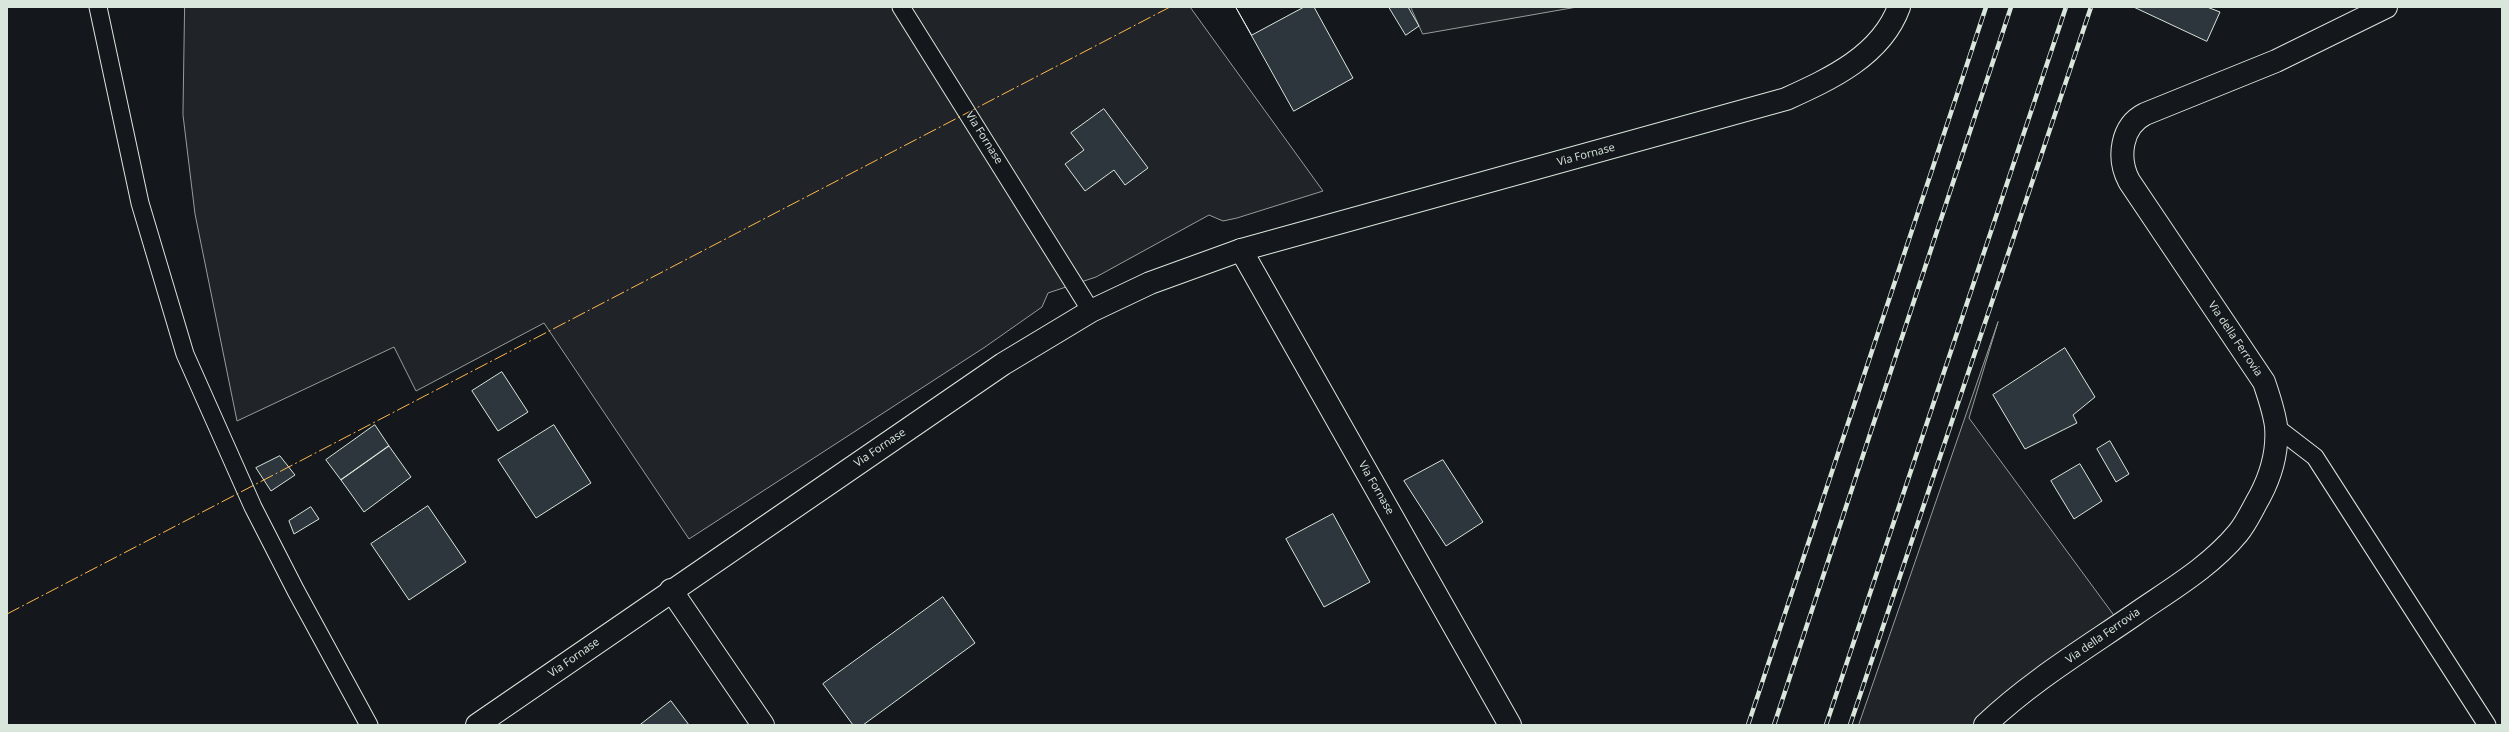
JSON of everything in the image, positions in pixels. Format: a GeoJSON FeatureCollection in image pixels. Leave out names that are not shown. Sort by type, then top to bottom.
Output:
{"type":"FeatureCollection","features":[{"type":"Feature","properties":{"kind":"street","name":"Via Fornase"},"geometry":{"type":"LineString","coordinates":[[477,725],[671,590],[1003,364],[1091,311],[1150,283],[1241,250],[1786,99],[1823,82],[1854,64],[1878,41],[1899,7]]}},
{"type":"Feature","properties":{"kind":"street","name":"Via della Ferrovia"},"geometry":{"type":"LineString","coordinates":[[1985,725],[2014,697],[2187,578],[2214,557],[2239,532],[2266,483],[2274,457],[2276,427],[2272,406],[2264,382],[2129,181],[2122,161],[2125,137],[2131,124],[2145,114],[2276,61],[2386,7]]}},
{"type":"Feature","properties":{"kind":"street","name":"Via Fornase"},"geometry":{"type":"LineString","coordinates":[[1241,250],[1510,725]]}},
{"type":"Feature","properties":{"kind":"street"},"geometry":{"type":"LineString","coordinates":[[671,590],[763,725]]}},
{"type":"Feature","properties":{"kind":"lane"},"geometry":{"type":"LineString","coordinates":[[98,7],[140,203],[185,354],[253,507],[296,591],[369,725]]}},
{"type":"Feature","properties":{"kind":"lane","name":"Via Fornase"},"geometry":{"type":"LineString","coordinates":[[901,7],[1091,311]]}},
{"type":"Feature","properties":{"kind":"lane"},"geometry":{"type":"LineString","coordinates":[[2276,427],[2315,457],[2487,725]]}},
{"type":"Feature","properties":{"kind":"shaded area"},"geometry":{"type":"Polygon","coordinates":[[[185,7],[1190,7],[1323,191],[1223,221],[1209,215],[1096,277],[1048,293],[1042,307],[985,347],[689,539],[544,323],[416,391],[394,347],[237,421],[195,214],[183,115],[185,7]]]}},
{"type":"Feature","properties":{"kind":"shaded area"},"geometry":{"type":"Polygon","coordinates":[[[1411,7],[1577,7],[1423,34],[1411,7]]]}},
{"type":"Feature","properties":{"kind":"shaded area"},"geometry":{"type":"Polygon","coordinates":[[[1998,322],[1969,418],[2124,629],[1995,725],[1859,725],[1998,322]]]}},
{"type":"Feature","properties":{"kind":"building"},"geometry":{"type":"Polygon","coordinates":[[[1236,7],[1304,7],[1252,35],[1236,7]]]}},
{"type":"Feature","properties":{"kind":"building"},"geometry":{"type":"Polygon","coordinates":[[[1236,7],[1314,7],[1353,78],[1294,111],[1236,7]]]}},
{"type":"Feature","properties":{"kind":"building"},"geometry":{"type":"Polygon","coordinates":[[[1389,7],[1408,7],[1419,26],[1406,35],[1389,7]]]}},
{"type":"Feature","properties":{"kind":"building"},"geometry":{"type":"Polygon","coordinates":[[[2134,7],[2207,7],[2220,12],[2207,41],[2134,7]]]}},
{"type":"Feature","properties":{"kind":"building"},"geometry":{"type":"Polygon","coordinates":[[[1104,109],[1148,168],[1125,185],[1114,170],[1085,191],[1065,164],[1084,150],[1071,133],[1104,109]]]}},
{"type":"Feature","properties":{"kind":"building"},"geometry":{"type":"Polygon","coordinates":[[[2065,348],[2095,397],[2073,415],[2077,423],[2025,449],[1993,395],[2065,348]]]}},
{"type":"Feature","properties":{"kind":"building"},"geometry":{"type":"Polygon","coordinates":[[[502,372],[528,412],[498,431],[472,391],[502,372]]]}},
{"type":"Feature","properties":{"kind":"building"},"geometry":{"type":"Polygon","coordinates":[[[375,425],[389,446],[341,480],[326,460],[375,425]]]}},
{"type":"Feature","properties":{"kind":"building"},"geometry":{"type":"Polygon","coordinates":[[[554,425],[591,483],[536,518],[498,460],[554,425]]]}},
{"type":"Feature","properties":{"kind":"building"},"geometry":{"type":"Polygon","coordinates":[[[2110,441],[2129,474],[2116,482],[2097,449],[2110,441]]]}},
{"type":"Feature","properties":{"kind":"building"},"geometry":{"type":"Polygon","coordinates":[[[389,446],[411,477],[364,512],[341,480],[389,446]]]}},
{"type":"Feature","properties":{"kind":"building"},"geometry":{"type":"Polygon","coordinates":[[[280,456],[295,475],[271,491],[256,468],[280,456]]]}},
{"type":"Feature","properties":{"kind":"building"},"geometry":{"type":"Polygon","coordinates":[[[1443,460],[1483,522],[1446,546],[1404,481],[1443,460]]]}},
{"type":"Feature","properties":{"kind":"building"},"geometry":{"type":"Polygon","coordinates":[[[2080,464],[2102,501],[2074,519],[2051,481],[2080,464]]]}},
{"type":"Feature","properties":{"kind":"building"},"geometry":{"type":"Polygon","coordinates":[[[428,506],[466,562],[409,600],[371,544],[428,506]]]}},
{"type":"Feature","properties":{"kind":"building"},"geometry":{"type":"Polygon","coordinates":[[[311,507],[319,519],[294,534],[289,521],[311,507]]]}},
{"type":"Feature","properties":{"kind":"building"},"geometry":{"type":"Polygon","coordinates":[[[1333,514],[1370,582],[1324,607],[1286,539],[1333,514]]]}},
{"type":"Feature","properties":{"kind":"building"},"geometry":{"type":"Polygon","coordinates":[[[943,597],[975,643],[863,725],[853,725],[823,684],[943,597]]]}},
{"type":"Feature","properties":{"kind":"building"},"geometry":{"type":"Polygon","coordinates":[[[671,701],[689,725],[640,725],[671,701]]]}},
{"type":"Feature","properties":{"kind":"railway"},"geometry":{"type":"LineString","coordinates":[[1748,725],[1986,7]]}},
{"type":"Feature","properties":{"kind":"railway"},"geometry":{"type":"LineString","coordinates":[[1774,725],[2011,7]]}},
{"type":"Feature","properties":{"kind":"railway"},"geometry":{"type":"LineString","coordinates":[[1826,725],[2066,7]]}},
{"type":"Feature","properties":{"kind":"railway"},"geometry":{"type":"LineString","coordinates":[[1850,725],[2091,7]]}},
{"type":"Feature","properties":{"kind":"power"},"geometry":{"type":"LineString","coordinates":[[7,614],[1170,7]]}}]}
